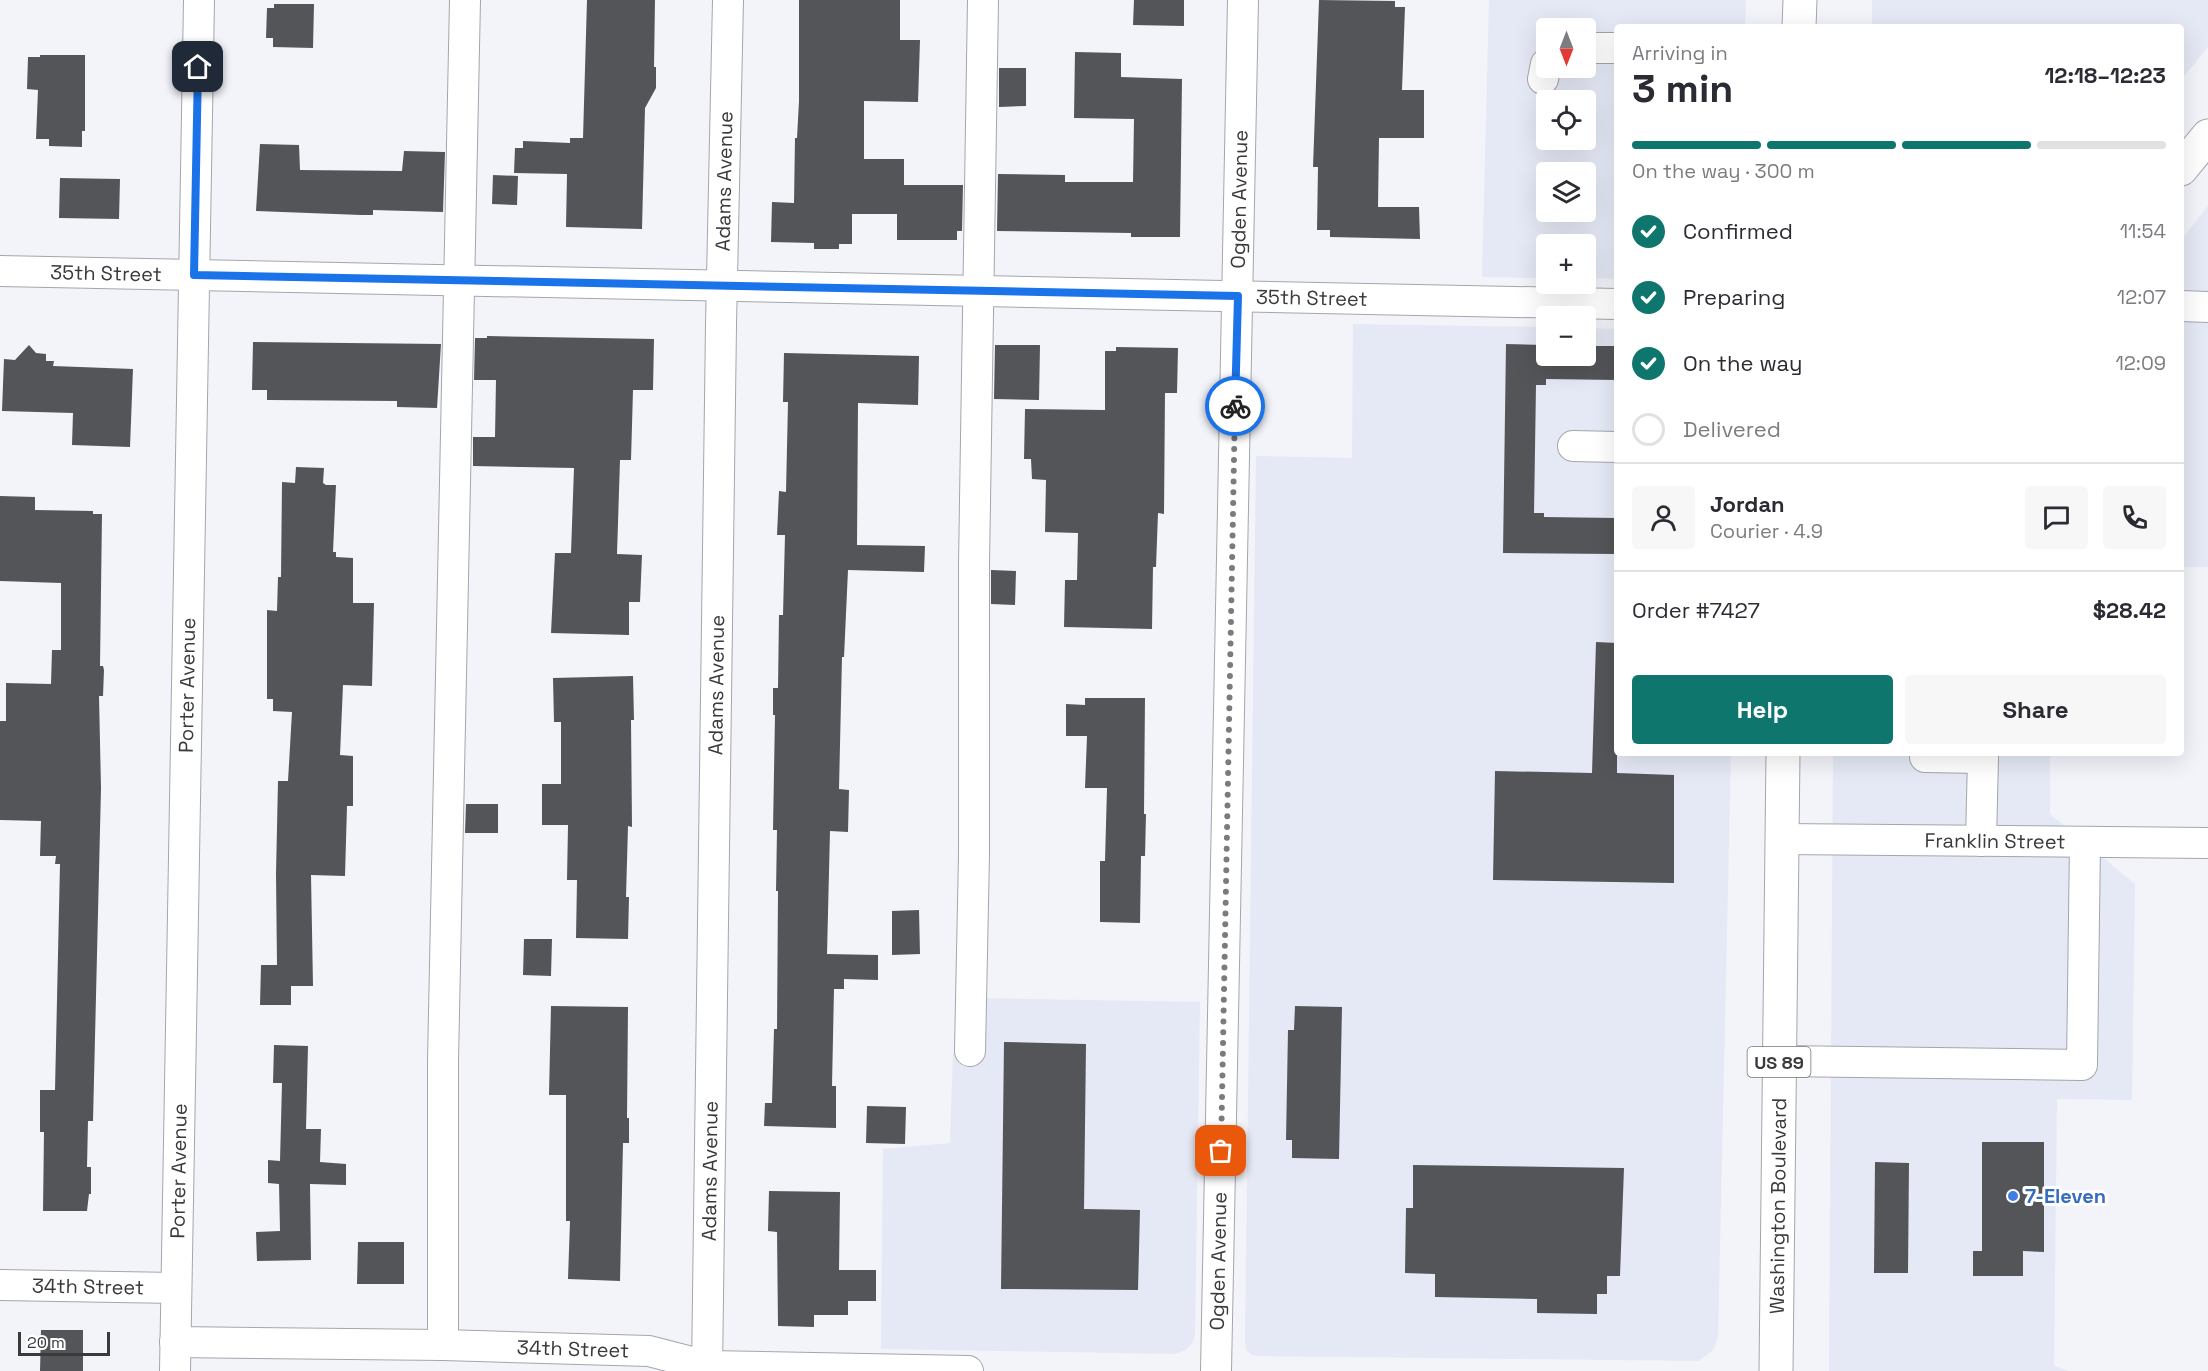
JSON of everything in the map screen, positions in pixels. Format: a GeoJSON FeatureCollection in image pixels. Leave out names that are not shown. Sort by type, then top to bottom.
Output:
{"type":"FeatureCollection","features":[{"type":"Feature","properties":{"kind":"main road"},"geometry":{"type":"LineString","coordinates":[[1799,24],[1800,0]]}},
{"type":"Feature","properties":{"kind":"main road"},"geometry":{"type":"LineString","coordinates":[[2184,165],[2208,136]]}},
{"type":"Feature","properties":{"kind":"main road","name":"Washington Boulevard"},"geometry":{"type":"LineString","coordinates":[[1776,1371],[1783,756]]}},
{"type":"Feature","properties":{"kind":"street","name":"Porter Avenue"},"geometry":{"type":"LineString","coordinates":[[175,1357],[199,0]]}},
{"type":"Feature","properties":{"kind":"street"},"geometry":{"type":"LineString","coordinates":[[443,1344],[443,1061],[465,0]]}},
{"type":"Feature","properties":{"kind":"street","name":"Adams Avenue"},"geometry":{"type":"LineString","coordinates":[[707,1368],[728,0]]}},
{"type":"Feature","properties":{"kind":"street"},"geometry":{"type":"LineString","coordinates":[[970,1051],[974,854],[974,564],[983,0]]}},
{"type":"Feature","properties":{"kind":"street","name":"Ogden Avenue"},"geometry":{"type":"LineString","coordinates":[[1216,1371],[1243,0]]}},
{"type":"Feature","properties":{"kind":"street"},"geometry":{"type":"LineString","coordinates":[[1596,48],[1614,48]]}},
{"type":"Feature","properties":{"kind":"street","name":"35th Street"},"geometry":{"type":"LineString","coordinates":[[0,271],[1614,303]]}},
{"type":"Feature","properties":{"kind":"street"},"geometry":{"type":"LineString","coordinates":[[2184,306],[2208,307]]}},
{"type":"Feature","properties":{"kind":"street"},"geometry":{"type":"LineString","coordinates":[[1573,446],[1614,447]]}},
{"type":"Feature","properties":{"kind":"street"},"geometry":{"type":"LineString","coordinates":[[1925,756],[1983,758],[1981,841]]}},
{"type":"Feature","properties":{"kind":"street","name":"Franklin Street"},"geometry":{"type":"LineString","coordinates":[[1782,839],[2208,843]]}},
{"type":"Feature","properties":{"kind":"street"},"geometry":{"type":"LineString","coordinates":[[1779,1061],[2082,1065],[2085,842]]}},
{"type":"Feature","properties":{"kind":"street","name":"34th Street"},"geometry":{"type":"LineString","coordinates":[[0,1285],[176,1288]]}},
{"type":"Feature","properties":{"kind":"street","name":"34th Street"},"geometry":{"type":"LineString","coordinates":[[175,1357],[443,1344],[649,1351],[707,1368],[968,1371]]}},
{"type":"Feature","properties":{"kind":"shaded area"},"geometry":{"type":"Polygon","coordinates":[[[1489,0],[1746,0],[1745,24],[1614,24],[1614,279],[1596,278],[1596,234],[1536,234],[1536,278],[1482,277],[1489,0]]]}},
{"type":"Feature","properties":{"kind":"shaded area"},"geometry":{"type":"Polygon","coordinates":[[[1872,0],[2208,0],[2208,47],[2184,76],[2184,24],[1872,24],[1872,0]]]}},
{"type":"Feature","properties":{"kind":"shaded area"},"geometry":{"type":"Polygon","coordinates":[[[2208,206],[2208,567],[2184,567],[2184,236],[2208,206]]]}},
{"type":"Feature","properties":{"kind":"shaded area"},"geometry":{"type":"Polygon","coordinates":[[[1353,324],[1536,327],[1536,366],[1596,366],[1596,328],[1614,329],[1614,756],[1731,756],[1718,1336],[1714,1349],[1699,1361],[1259,1356],[1252,1355],[1246,1350],[1256,456],[1352,458],[1353,324]]]}},
{"type":"Feature","properties":{"kind":"shaded area"},"geometry":{"type":"Polygon","coordinates":[[[1833,756],[2050,756],[2050,814],[2135,884],[2132,1100],[2057,1099],[2054,1366],[2069,1371],[1829,1371],[1833,756]]]}},
{"type":"Feature","properties":{"kind":"shaded area"},"geometry":{"type":"Polygon","coordinates":[[[980,998],[1200,1002],[1195,1334],[1193,1342],[1186,1350],[1175,1354],[881,1349],[883,1149],[950,1143],[953,1053],[979,1054],[980,998]]]}},
{"type":"Feature","properties":{"kind":"building"},"geometry":{"type":"Polygon","coordinates":[[[587,0],[655,0],[656,88],[645,108],[642,229],[566,227],[567,174],[514,173],[515,148],[523,148],[523,141],[570,143],[570,138],[583,138],[587,0]]]}},
{"type":"Feature","properties":{"kind":"building"},"geometry":{"type":"Polygon","coordinates":[[[799,0],[900,0],[900,40],[920,40],[918,102],[864,101],[864,159],[904,159],[904,185],[963,185],[962,231],[957,231],[957,240],[897,240],[897,214],[852,214],[852,244],[839,244],[839,249],[814,249],[814,243],[771,242],[772,202],[794,203],[795,138],[797,138],[799,101],[799,0]]]}},
{"type":"Feature","properties":{"kind":"building"},"geometry":{"type":"Polygon","coordinates":[[[1134,0],[1184,0],[1184,26],[1133,25],[1134,0]]]}},
{"type":"Feature","properties":{"kind":"building"},"geometry":{"type":"Polygon","coordinates":[[[1319,0],[1395,1],[1395,7],[1405,7],[1402,90],[1424,90],[1424,138],[1379,138],[1378,207],[1419,207],[1420,239],[1330,237],[1330,230],[1317,230],[1318,167],[1313,167],[1319,0]]]}},
{"type":"Feature","properties":{"kind":"building"},"geometry":{"type":"Polygon","coordinates":[[[274,4],[314,4],[313,48],[273,47],[273,38],[266,38],[267,8],[274,8],[274,4]]]}},
{"type":"Feature","properties":{"kind":"building"},"geometry":{"type":"Polygon","coordinates":[[[1075,52],[1121,53],[1121,77],[1182,79],[1180,237],[1131,237],[1131,233],[997,231],[998,174],[1065,175],[1065,182],[1133,182],[1134,119],[1074,118],[1075,52]]]}},
{"type":"Feature","properties":{"kind":"building"},"geometry":{"type":"Polygon","coordinates":[[[40,55],[85,55],[85,131],[82,131],[82,147],[49,146],[49,139],[36,139],[38,90],[27,89],[28,57],[40,57],[40,55]]]}},
{"type":"Feature","properties":{"kind":"building"},"geometry":{"type":"Polygon","coordinates":[[[999,68],[1026,68],[1026,106],[999,107],[999,68]]]}},
{"type":"Feature","properties":{"kind":"building"},"geometry":{"type":"Polygon","coordinates":[[[260,144],[299,145],[300,170],[402,171],[404,151],[445,152],[443,212],[373,210],[373,215],[361,215],[256,211],[260,144]]]}},
{"type":"Feature","properties":{"kind":"building"},"geometry":{"type":"Polygon","coordinates":[[[493,175],[518,176],[517,205],[492,204],[493,175]]]}},
{"type":"Feature","properties":{"kind":"building"},"geometry":{"type":"Polygon","coordinates":[[[60,178],[120,179],[119,219],[59,218],[60,178]]]}},
{"type":"Feature","properties":{"kind":"building"},"geometry":{"type":"Polygon","coordinates":[[[487,336],[654,339],[653,390],[633,390],[631,460],[620,460],[617,554],[642,555],[640,602],[629,602],[629,635],[551,633],[555,553],[571,553],[574,468],[473,466],[473,437],[495,437],[496,380],[474,380],[475,338],[487,338],[487,336]]]}},
{"type":"Feature","properties":{"kind":"building"},"geometry":{"type":"Polygon","coordinates":[[[253,342],[441,344],[437,408],[397,407],[397,401],[267,400],[267,390],[252,390],[253,342]]]}},
{"type":"Feature","properties":{"kind":"building"},"geometry":{"type":"Polygon","coordinates":[[[1506,344],[1536,345],[1536,366],[1596,366],[1596,346],[1614,346],[1614,380],[1546,379],[1546,385],[1536,385],[1534,513],[1544,513],[1544,517],[1614,518],[1614,554],[1503,553],[1506,344]]]}},
{"type":"Feature","properties":{"kind":"building"},"geometry":{"type":"Polygon","coordinates":[[[29,345],[36,353],[46,354],[46,361],[54,361],[53,366],[133,369],[130,447],[72,445],[73,413],[2,411],[4,359],[15,360],[29,345]]]}},
{"type":"Feature","properties":{"kind":"building"},"geometry":{"type":"Polygon","coordinates":[[[995,345],[1040,345],[1039,400],[994,399],[995,345]]]}},
{"type":"Feature","properties":{"kind":"building"},"geometry":{"type":"Polygon","coordinates":[[[1116,347],[1178,348],[1177,393],[1165,393],[1164,514],[1158,513],[1156,567],[1153,567],[1152,629],[1064,627],[1065,580],[1077,580],[1078,533],[1045,532],[1046,480],[1032,479],[1031,459],[1024,459],[1025,409],[1105,410],[1105,351],[1116,351],[1116,347]]]}},
{"type":"Feature","properties":{"kind":"building"},"geometry":{"type":"Polygon","coordinates":[[[784,353],[919,356],[918,405],[858,403],[857,545],[925,546],[924,572],[848,570],[844,657],[842,657],[839,789],[849,790],[848,832],[830,831],[827,954],[878,955],[878,980],[844,979],[844,989],[834,989],[832,1086],[836,1086],[836,1128],[764,1126],[765,1103],[772,1103],[774,1029],[777,1029],[778,891],[776,891],[777,830],[773,830],[775,715],[773,715],[773,688],[778,688],[779,615],[783,615],[785,535],[777,535],[779,491],[786,492],[788,402],[783,402],[784,353]]]}},
{"type":"Feature","properties":{"kind":"building"},"geometry":{"type":"Polygon","coordinates":[[[296,467],[324,468],[323,483],[336,485],[333,552],[336,552],[336,557],[353,558],[353,603],[374,603],[372,686],[343,685],[340,755],[353,756],[353,806],[347,806],[345,876],[311,875],[313,986],[291,986],[291,1005],[260,1005],[261,965],[277,965],[278,781],[288,781],[292,712],[273,711],[273,699],[267,699],[267,610],[277,611],[278,577],[281,577],[282,482],[295,483],[296,467]]]}},
{"type":"Feature","properties":{"kind":"building"},"geometry":{"type":"Polygon","coordinates":[[[0,496],[35,497],[35,510],[93,511],[93,514],[102,514],[100,666],[103,666],[104,670],[103,696],[99,696],[101,788],[93,1121],[88,1121],[87,1167],[91,1167],[91,1194],[89,1194],[87,1211],[43,1211],[44,1132],[40,1132],[40,1090],[55,1090],[60,864],[55,864],[56,856],[40,856],[41,821],[0,820],[0,721],[6,721],[6,683],[51,684],[52,650],[61,650],[61,583],[0,581],[0,496]]]}},
{"type":"Feature","properties":{"kind":"building"},"geometry":{"type":"Polygon","coordinates":[[[991,570],[1016,571],[1015,605],[991,604],[991,570]]]}},
{"type":"Feature","properties":{"kind":"building"},"geometry":{"type":"Polygon","coordinates":[[[1596,642],[1614,643],[1614,756],[1617,756],[1617,773],[1674,775],[1674,883],[1493,880],[1495,771],[1592,773],[1596,642]]]}},
{"type":"Feature","properties":{"kind":"building"},"geometry":{"type":"Polygon","coordinates":[[[633,676],[632,827],[628,826],[626,897],[629,897],[628,939],[576,938],[577,880],[567,880],[568,825],[542,825],[542,784],[561,784],[561,722],[554,722],[553,678],[633,676]]]}},
{"type":"Feature","properties":{"kind":"building"},"geometry":{"type":"Polygon","coordinates":[[[1085,698],[1145,698],[1144,814],[1146,814],[1145,856],[1141,856],[1140,923],[1100,922],[1100,861],[1105,861],[1107,788],[1085,788],[1087,736],[1066,736],[1066,704],[1085,705],[1085,698]]]}},
{"type":"Feature","properties":{"kind":"building"},"geometry":{"type":"Polygon","coordinates":[[[466,804],[498,804],[498,833],[465,833],[466,804]]]}},
{"type":"Feature","properties":{"kind":"building"},"geometry":{"type":"Polygon","coordinates":[[[919,910],[920,954],[892,955],[892,911],[919,910]]]}},
{"type":"Feature","properties":{"kind":"building"},"geometry":{"type":"Polygon","coordinates":[[[524,939],[552,939],[551,976],[523,975],[524,939]]]}},
{"type":"Feature","properties":{"kind":"building"},"geometry":{"type":"Polygon","coordinates":[[[551,1006],[628,1007],[627,1118],[629,1118],[629,1143],[623,1143],[620,1281],[568,1279],[570,1221],[566,1221],[566,1095],[549,1095],[551,1006]]]}},
{"type":"Feature","properties":{"kind":"building"},"geometry":{"type":"Polygon","coordinates":[[[1295,1006],[1342,1007],[1339,1159],[1292,1158],[1292,1140],[1286,1140],[1288,1030],[1294,1030],[1295,1006]]]}},
{"type":"Feature","properties":{"kind":"building"},"geometry":{"type":"Polygon","coordinates":[[[1004,1042],[1086,1044],[1084,1209],[1140,1210],[1138,1290],[1001,1289],[1004,1042]]]}},
{"type":"Feature","properties":{"kind":"building"},"geometry":{"type":"Polygon","coordinates":[[[274,1045],[308,1046],[306,1129],[321,1129],[320,1162],[346,1164],[346,1185],[310,1184],[311,1260],[257,1261],[256,1232],[280,1231],[279,1184],[268,1183],[268,1160],[280,1161],[282,1083],[273,1083],[274,1045]]]}},
{"type":"Feature","properties":{"kind":"building"},"geometry":{"type":"Polygon","coordinates":[[[867,1106],[906,1107],[905,1144],[866,1143],[867,1106]]]}},
{"type":"Feature","properties":{"kind":"building","name":"7-Eleven"},"geometry":{"type":"Polygon","coordinates":[[[1982,1142],[2044,1142],[2044,1252],[2023,1251],[2023,1276],[1973,1276],[1973,1251],[1982,1251],[1982,1142]]]}},
{"type":"Feature","properties":{"kind":"building"},"geometry":{"type":"Polygon","coordinates":[[[1875,1162],[1909,1163],[1908,1273],[1874,1273],[1875,1162]]]}},
{"type":"Feature","properties":{"kind":"building"},"geometry":{"type":"Polygon","coordinates":[[[1413,1165],[1624,1168],[1620,1276],[1607,1276],[1607,1294],[1597,1294],[1597,1314],[1537,1313],[1537,1299],[1435,1297],[1435,1274],[1405,1273],[1406,1208],[1413,1208],[1413,1165]]]}},
{"type":"Feature","properties":{"kind":"building"},"geometry":{"type":"Polygon","coordinates":[[[769,1191],[840,1192],[839,1270],[876,1270],[876,1301],[848,1301],[848,1315],[814,1315],[814,1327],[778,1326],[777,1232],[768,1231],[769,1191]]]}},
{"type":"Feature","properties":{"kind":"building"},"geometry":{"type":"Polygon","coordinates":[[[358,1242],[404,1242],[404,1284],[357,1284],[358,1242]]]}},
{"type":"Feature","properties":{"kind":"building"},"geometry":{"type":"Polygon","coordinates":[[[41,1330],[83,1330],[83,1371],[40,1371],[41,1330]]]}},
{"type":"Feature","properties":{"kind":"way so far"},"geometry":{"type":"LineString","coordinates":[[1221,1151],[1235,406]]}},
{"type":"Feature","properties":{"kind":"place","name":"7-Eleven"},"geometry":{"type":"Point","coordinates":[2013,1196]}},
{"type":"Feature","properties":{"kind":"route"},"geometry":{"type":"LineString","coordinates":[[198,67],[194,275],[1238,296],[1235,406]]}}]}
